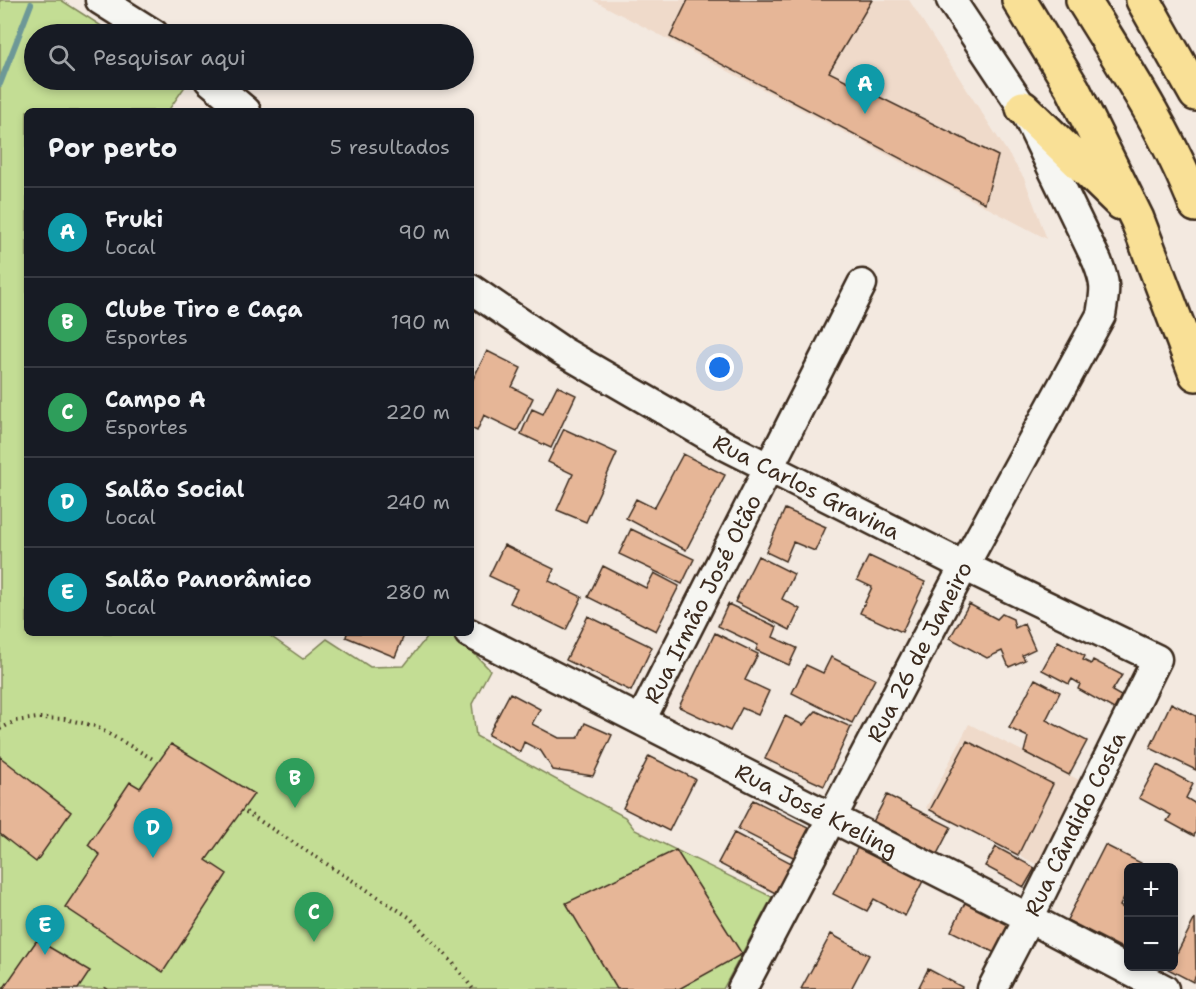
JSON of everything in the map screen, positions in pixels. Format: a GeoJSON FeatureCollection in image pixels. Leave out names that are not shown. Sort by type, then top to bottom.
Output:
{"type":"FeatureCollection","features":[{"type":"Feature","properties":{"kind":"main road"},"geometry":{"type":"LineString","coordinates":[[1019,0],[1073,89],[1137,219],[1196,374]]}},
{"type":"Feature","properties":{"kind":"main road"},"geometry":{"type":"LineString","coordinates":[[1083,0],[1135,84],[1184,175],[1196,205]]}},
{"type":"Feature","properties":{"kind":"main road"},"geometry":{"type":"LineString","coordinates":[[1143,0],[1182,41],[1196,94]]}},
{"type":"Feature","properties":{"kind":"main road"},"geometry":{"type":"LineString","coordinates":[[1023,108],[1137,219]]}},
{"type":"Feature","properties":{"kind":"street"},"geometry":{"type":"LineString","coordinates":[[100,0],[138,24]]}},
{"type":"Feature","properties":{"kind":"street"},"geometry":{"type":"LineString","coordinates":[[951,0],[1023,108]]}},
{"type":"Feature","properties":{"kind":"street"},"geometry":{"type":"LineString","coordinates":[[221,90],[242,108]]}},
{"type":"Feature","properties":{"kind":"street","name":"Rua 26 de Janeiro"},"geometry":{"type":"LineString","coordinates":[[742,989],[964,566],[1101,315],[1106,288],[1097,261],[1023,108]]}},
{"type":"Feature","properties":{"kind":"street","name":"Rua Irmão José Otão"},"geometry":{"type":"LineString","coordinates":[[641,720],[862,284]]}},
{"type":"Feature","properties":{"kind":"street","name":"Rua Carlos Gravina"},"geometry":{"type":"LineString","coordinates":[[474,291],[562,351],[726,446],[964,566],[1157,659]]}},
{"type":"Feature","properties":{"kind":"street","name":"Rua José Kreling"},"geometry":{"type":"LineString","coordinates":[[474,636],[1164,989]]}},
{"type":"Feature","properties":{"kind":"street","name":"Rua Cândido Costa"},"geometry":{"type":"LineString","coordinates":[[992,989],[1157,659]]}},
{"type":"Feature","properties":{"kind":"path"},"geometry":{"type":"LineString","coordinates":[[0,729],[15,721],[38,718],[65,719],[95,726],[153,759]]}},
{"type":"Feature","properties":{"kind":"path"},"geometry":{"type":"LineString","coordinates":[[246,812],[409,917],[453,963],[473,989]]}},
{"type":"Feature","properties":{"kind":"shaded area"},"geometry":{"type":"Polygon","coordinates":[[[593,0],[909,0],[1024,178],[1047,239],[593,0]]]}},
{"type":"Feature","properties":{"kind":"shaded area"},"geometry":{"type":"Polygon","coordinates":[[[969,724],[1089,785],[1046,869],[926,808],[969,724]]]}},
{"type":"Feature","properties":{"kind":"green space"},"geometry":{"type":"Polygon","coordinates":[[[0,0],[61,0],[98,24],[24,24],[24,90],[182,90],[170,108],[24,108],[24,636],[270,636],[303,659],[327,639],[370,667],[404,666],[428,636],[457,636],[490,670],[472,704],[476,736],[625,817],[635,830],[772,897],[723,989],[0,989],[0,0]]]}},
{"type":"Feature","properties":{"kind":"building"},"geometry":{"type":"Polygon","coordinates":[[[688,0],[872,0],[829,72],[998,156],[985,203],[670,37],[688,0]]]}},
{"type":"Feature","properties":{"kind":"building"},"geometry":{"type":"Polygon","coordinates":[[[487,351],[521,368],[512,387],[533,398],[517,431],[484,415],[477,431],[474,430],[474,377],[487,351]]]}},
{"type":"Feature","properties":{"kind":"building"},"geometry":{"type":"Polygon","coordinates":[[[557,386],[576,395],[551,448],[521,434],[532,409],[543,414],[557,386]]]}},
{"type":"Feature","properties":{"kind":"building"},"geometry":{"type":"Polygon","coordinates":[[[564,429],[617,453],[586,522],[557,510],[573,474],[548,462],[564,429]]]}},
{"type":"Feature","properties":{"kind":"building"},"geometry":{"type":"Polygon","coordinates":[[[683,454],[725,475],[686,550],[626,518],[636,499],[654,508],[683,454]]]}},
{"type":"Feature","properties":{"kind":"building"},"geometry":{"type":"Polygon","coordinates":[[[785,509],[826,527],[815,551],[793,542],[785,561],[766,552],[785,509]]]}},
{"type":"Feature","properties":{"kind":"building"},"geometry":{"type":"Polygon","coordinates":[[[631,529],[694,559],[682,584],[619,554],[631,529]]]}},
{"type":"Feature","properties":{"kind":"building"},"geometry":{"type":"Polygon","coordinates":[[[504,545],[554,569],[549,581],[582,597],[566,630],[510,603],[517,589],[489,576],[504,545]]]}},
{"type":"Feature","properties":{"kind":"building"},"geometry":{"type":"Polygon","coordinates":[[[758,556],[794,574],[782,599],[800,609],[790,630],[735,602],[758,556]]]}},
{"type":"Feature","properties":{"kind":"building"},"geometry":{"type":"Polygon","coordinates":[[[869,556],[925,582],[902,632],[860,613],[872,587],[857,580],[869,556]]]}},
{"type":"Feature","properties":{"kind":"building"},"geometry":{"type":"Polygon","coordinates":[[[603,566],[646,588],[654,573],[679,586],[656,631],[588,597],[603,566]]]}},
{"type":"Feature","properties":{"kind":"building"},"geometry":{"type":"Polygon","coordinates":[[[728,604],[777,627],[773,637],[797,648],[789,665],[756,650],[758,645],[718,626],[728,604]]]}},
{"type":"Feature","properties":{"kind":"building"},"geometry":{"type":"Polygon","coordinates":[[[969,604],[997,619],[1002,614],[1013,619],[1015,628],[1024,624],[1035,649],[1022,655],[1025,660],[1009,667],[1002,651],[987,658],[950,638],[969,604]]]}},
{"type":"Feature","properties":{"kind":"building"},"geometry":{"type":"Polygon","coordinates":[[[588,616],[652,647],[631,691],[566,660],[588,616]]]}},
{"type":"Feature","properties":{"kind":"building"},"geometry":{"type":"Polygon","coordinates":[[[715,633],[758,654],[745,680],[769,691],[758,715],[742,708],[730,731],[679,707],[715,633]]]}},
{"type":"Feature","properties":{"kind":"building"},"geometry":{"type":"Polygon","coordinates":[[[346,636],[404,636],[395,657],[346,636]]]}},
{"type":"Feature","properties":{"kind":"building"},"geometry":{"type":"Polygon","coordinates":[[[1058,641],[1085,656],[1083,660],[1091,664],[1093,660],[1122,675],[1112,691],[1121,696],[1114,709],[1078,689],[1080,684],[1072,679],[1069,684],[1042,670],[1058,641]]]}},
{"type":"Feature","properties":{"kind":"building"},"geometry":{"type":"Polygon","coordinates":[[[831,657],[875,679],[852,723],[792,693],[806,665],[823,673],[831,657]]]}},
{"type":"Feature","properties":{"kind":"building"},"geometry":{"type":"Polygon","coordinates":[[[1035,679],[1060,692],[1046,720],[1087,741],[1069,775],[1024,752],[1028,737],[1009,728],[1035,679]]]}},
{"type":"Feature","properties":{"kind":"building"},"geometry":{"type":"Polygon","coordinates":[[[510,693],[540,709],[532,724],[559,738],[578,738],[585,723],[612,735],[593,776],[553,770],[541,751],[524,742],[520,752],[488,735],[510,693]]]}},
{"type":"Feature","properties":{"kind":"building"},"geometry":{"type":"Polygon","coordinates":[[[1171,703],[1196,716],[1196,770],[1150,748],[1171,703]]]}},
{"type":"Feature","properties":{"kind":"building"},"geometry":{"type":"Polygon","coordinates":[[[816,711],[851,727],[824,786],[765,759],[785,716],[803,725],[816,711]]]}},
{"type":"Feature","properties":{"kind":"building"},"geometry":{"type":"Polygon","coordinates":[[[967,741],[1053,784],[1018,855],[930,810],[967,741]]]}},
{"type":"Feature","properties":{"kind":"building"},"geometry":{"type":"Polygon","coordinates":[[[171,744],[254,794],[206,860],[227,874],[163,972],[65,907],[100,855],[88,845],[130,782],[140,788],[171,744]]]}},
{"type":"Feature","properties":{"kind":"building"},"geometry":{"type":"Polygon","coordinates":[[[649,756],[695,779],[669,831],[623,808],[649,756]]]}},
{"type":"Feature","properties":{"kind":"building"},"geometry":{"type":"Polygon","coordinates":[[[0,757],[71,812],[36,862],[0,834],[0,757]]]}},
{"type":"Feature","properties":{"kind":"building"},"geometry":{"type":"Polygon","coordinates":[[[1157,765],[1193,784],[1186,798],[1196,804],[1194,836],[1167,821],[1171,815],[1139,798],[1157,765]]]}},
{"type":"Feature","properties":{"kind":"building"},"geometry":{"type":"Polygon","coordinates":[[[887,795],[951,827],[937,854],[873,822],[887,795]]]}},
{"type":"Feature","properties":{"kind":"building"},"geometry":{"type":"Polygon","coordinates":[[[753,800],[818,832],[803,862],[738,829],[753,800]]]}},
{"type":"Feature","properties":{"kind":"building"},"geometry":{"type":"Polygon","coordinates":[[[734,833],[799,867],[783,897],[718,863],[734,833]]]}},
{"type":"Feature","properties":{"kind":"building"},"geometry":{"type":"Polygon","coordinates":[[[860,843],[925,877],[905,916],[874,899],[867,911],[833,894],[860,843]]]}},
{"type":"Feature","properties":{"kind":"building"},"geometry":{"type":"Polygon","coordinates":[[[1105,845],[1141,863],[1124,863],[1124,898],[1120,906],[1124,908],[1124,949],[1067,920],[1105,845]]]}},
{"type":"Feature","properties":{"kind":"building"},"geometry":{"type":"Polygon","coordinates":[[[996,847],[1035,868],[1024,887],[985,866],[996,847]]]}},
{"type":"Feature","properties":{"kind":"building"},"geometry":{"type":"Polygon","coordinates":[[[676,850],[742,954],[679,989],[617,989],[566,903],[676,850]]]}},
{"type":"Feature","properties":{"kind":"building"},"geometry":{"type":"Polygon","coordinates":[[[966,901],[1012,924],[997,954],[951,931],[966,901]]]}},
{"type":"Feature","properties":{"kind":"building"},"geometry":{"type":"Polygon","coordinates":[[[1195,918],[1196,975],[1193,982],[1172,971],[1178,971],[1178,951],[1195,918]]]}},
{"type":"Feature","properties":{"kind":"building"},"geometry":{"type":"Polygon","coordinates":[[[831,934],[869,955],[851,989],[801,989],[831,934]]]}},
{"type":"Feature","properties":{"kind":"building"},"geometry":{"type":"Polygon","coordinates":[[[37,940],[90,971],[78,989],[3,989],[37,940]]]}},
{"type":"Feature","properties":{"kind":"building"},"geometry":{"type":"Polygon","coordinates":[[[928,969],[962,987],[961,989],[918,989],[928,969]]]}},
{"type":"Feature","properties":{"kind":"waterway"},"geometry":{"type":"LineString","coordinates":[[0,84],[31,4]]}},
{"type":"Feature","properties":{"kind":"place","name":"Fruki"},"geometry":{"type":"Point","coordinates":[865,114]}},
{"type":"Feature","properties":{"kind":"place","name":"Clube Tiro e Caça"},"geometry":{"type":"Point","coordinates":[295,808]}},
{"type":"Feature","properties":{"kind":"place","name":"Salão Social"},"geometry":{"type":"Point","coordinates":[153,858]}},
{"type":"Feature","properties":{"kind":"place","name":"Campo A"},"geometry":{"type":"Point","coordinates":[314,942]}},
{"type":"Feature","properties":{"kind":"place","name":"Salão Panorâmico"},"geometry":{"type":"Point","coordinates":[45,955]}}]}
